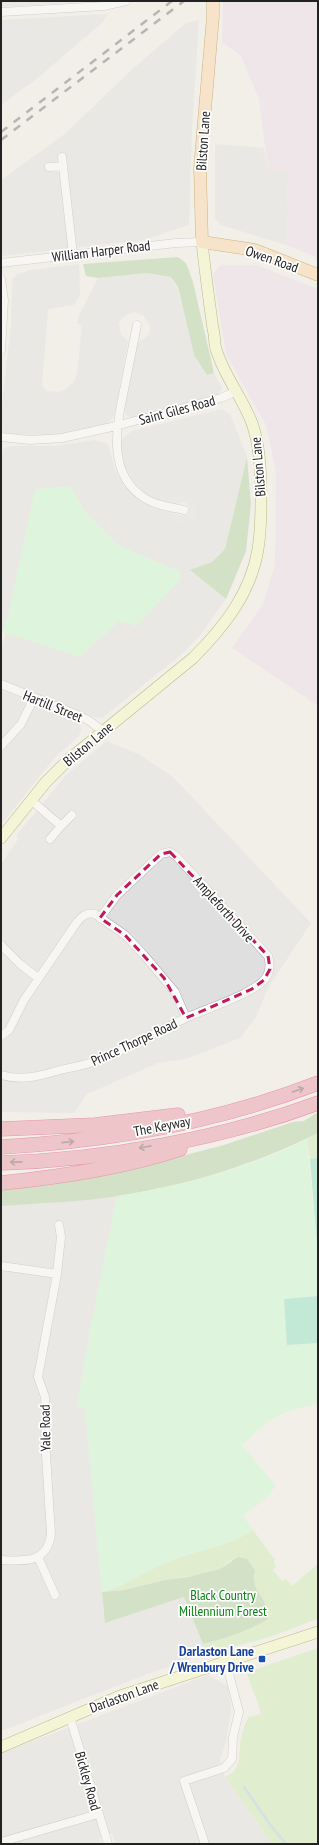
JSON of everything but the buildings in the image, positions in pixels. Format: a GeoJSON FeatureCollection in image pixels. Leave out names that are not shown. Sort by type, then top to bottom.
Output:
{"type":"FeatureCollection","features":[{"type":"Feature","properties":{"kind":"highway","name":"The Keyway"},"geometry":{"type":"LineString","coordinates":[[1,1147],[83,1140],[143,1130],[246,1108],[318,1083]]}},
{"type":"Feature","properties":{"kind":"highway"},"geometry":{"type":"LineString","coordinates":[[1,1129],[95,1125],[178,1115],[278,1097]]}},
{"type":"Feature","properties":{"kind":"highway","name":"The Keyway"},"geometry":{"type":"LineString","coordinates":[[1,1163],[38,1162],[137,1149],[189,1139],[270,1119],[318,1103]]}},
{"type":"Feature","properties":{"kind":"highway"},"geometry":{"type":"LineString","coordinates":[[1,1183],[45,1179],[128,1164],[270,1119]]}},
{"type":"Feature","properties":{"kind":"main road","name":"Bilston Lane"},"geometry":{"type":"LineString","coordinates":[[1,838],[67,761],[193,658],[211,640],[240,601],[249,581],[258,549],[260,534],[260,461],[255,431],[216,349],[208,298],[202,242],[200,168],[213,1]]}},
{"type":"Feature","properties":{"kind":"main road","name":"Owen Road"},"geometry":{"type":"LineString","coordinates":[[202,242],[255,250],[318,275]]}},
{"type":"Feature","properties":{"kind":"main road","name":"Darlaston Lane"},"geometry":{"type":"LineString","coordinates":[[1,1747],[70,1717],[148,1686],[318,1632]]}},
{"type":"Feature","properties":{"kind":"street"},"geometry":{"type":"LineString","coordinates":[[1,12],[104,6],[126,1]]}},
{"type":"Feature","properties":{"kind":"street"},"geometry":{"type":"LineString","coordinates":[[62,157],[73,255]]}},
{"type":"Feature","properties":{"kind":"street"},"geometry":{"type":"LineString","coordinates":[[49,167],[63,166]]}},
{"type":"Feature","properties":{"kind":"street","name":"William Harper Road"},"geometry":{"type":"LineString","coordinates":[[1,263],[176,242],[202,242]]}},
{"type":"Feature","properties":{"kind":"street"},"geometry":{"type":"LineString","coordinates":[[1,279],[4,300],[1,350]]}},
{"type":"Feature","properties":{"kind":"street","name":"Saint Giles Road"},"geometry":{"type":"LineString","coordinates":[[137,325],[116,426],[116,451],[121,470],[129,484],[146,500],[184,510]]}},
{"type":"Feature","properties":{"kind":"street","name":"Saint Giles Road"},"geometry":{"type":"LineString","coordinates":[[1,438],[51,440],[82,435],[221,398],[237,391]]}},
{"type":"Feature","properties":{"kind":"street","name":"Hartill Street"},"geometry":{"type":"LineString","coordinates":[[1,684],[88,720],[103,731]]}},
{"type":"Feature","properties":{"kind":"street"},"geometry":{"type":"LineString","coordinates":[[1,746],[21,724],[34,698]]}},
{"type":"Feature","properties":{"kind":"street"},"geometry":{"type":"LineString","coordinates":[[32,800],[61,826]]}},
{"type":"Feature","properties":{"kind":"street"},"geometry":{"type":"LineString","coordinates":[[50,839],[72,815]]}},
{"type":"Feature","properties":{"kind":"street","name":"Ampleforth Drive"},"geometry":{"type":"LineString","coordinates":[[100,918],[122,890],[161,854],[170,852],[176,856],[268,956],[270,969],[264,980],[252,989],[186,1018]]}},
{"type":"Feature","properties":{"kind":"street","name":"Prince Thorpe Road"},"geometry":{"type":"LineString","coordinates":[[1,1036],[9,1030],[24,1000],[38,978],[82,916],[90,913],[100,918],[124,935],[154,967],[174,992],[186,1018],[137,1044],[98,1061],[29,1078],[11,1078],[1,1075]]}},
{"type":"Feature","properties":{"kind":"street"},"geometry":{"type":"LineString","coordinates":[[1,945],[20,964],[38,978]]}},
{"type":"Feature","properties":{"kind":"street","name":"Yale Road"},"geometry":{"type":"LineString","coordinates":[[38,1557],[50,1543],[51,1534],[45,1439],[45,1397],[38,1377],[56,1274],[61,1237],[59,1225]]}},
{"type":"Feature","properties":{"kind":"street"},"geometry":{"type":"LineString","coordinates":[[1,1266],[56,1274]]}},
{"type":"Feature","properties":{"kind":"street"},"geometry":{"type":"LineString","coordinates":[[1,1560],[23,1561],[33,1560],[38,1557],[55,1595]]}},
{"type":"Feature","properties":{"kind":"street"},"geometry":{"type":"LineString","coordinates":[[205,1844],[184,1781],[224,1768],[232,1759],[233,1737],[239,1712],[226,1662]]}},
{"type":"Feature","properties":{"kind":"street","name":"Bickley Road"},"geometry":{"type":"LineString","coordinates":[[70,1717],[108,1844]]}},
{"type":"Feature","properties":{"kind":"street"},"geometry":{"type":"LineString","coordinates":[[1,1842],[98,1814]]}},
{"type":"Feature","properties":{"kind":"highlighted area"},"geometry":{"type":"Polygon","coordinates":[[[170,852],[268,956],[270,969],[264,980],[252,989],[186,1018],[164,978],[125,935],[100,918],[117,895],[161,854],[170,852]]]}},
{"type":"Feature","properties":{"kind":"shaded area"},"geometry":{"type":"Polygon","coordinates":[[[1,1],[100,1],[1,7],[1,1]]]}},
{"type":"Feature","properties":{"kind":"shaded area"},"geometry":{"type":"Polygon","coordinates":[[[223,1],[318,1],[318,258],[286,245],[288,172],[268,171],[259,99],[241,56],[222,42],[223,1]]]}},
{"type":"Feature","properties":{"kind":"shaded area"},"geometry":{"type":"Polygon","coordinates":[[[108,14],[102,23],[35,80],[1,105],[1,20],[108,14]]]}},
{"type":"Feature","properties":{"kind":"shaded area"},"geometry":{"type":"Polygon","coordinates":[[[199,20],[192,128],[189,225],[143,240],[1,256],[1,180],[66,133],[128,73],[186,23],[199,20]]]}},
{"type":"Feature","properties":{"kind":"shaded area"},"geometry":{"type":"Polygon","coordinates":[[[215,144],[264,148],[268,171],[288,171],[286,245],[221,225],[215,218],[215,144]]]}},
{"type":"Feature","properties":{"kind":"shaded area"},"geometry":{"type":"Polygon","coordinates":[[[79,264],[80,294],[74,305],[48,309],[42,386],[47,391],[59,392],[66,389],[73,383],[77,374],[82,325],[77,324],[79,316],[98,278],[147,273],[171,277],[177,287],[194,355],[207,375],[214,373],[222,388],[218,395],[131,418],[126,415],[124,410],[137,343],[149,334],[150,326],[144,316],[135,312],[122,318],[119,324],[121,335],[128,341],[115,413],[111,420],[105,425],[53,435],[7,434],[3,432],[1,429],[1,412],[11,326],[12,279],[18,274],[31,270],[79,264]]]}},
{"type":"Feature","properties":{"kind":"shaded area"},"geometry":{"type":"Polygon","coordinates":[[[221,265],[257,265],[318,289],[318,706],[232,648],[263,604],[275,564],[276,473],[266,425],[226,354],[213,274],[221,265]]]}},
{"type":"Feature","properties":{"kind":"shaded area"},"geometry":{"type":"Polygon","coordinates":[[[222,409],[230,414],[247,457],[225,549],[212,562],[191,571],[226,599],[199,637],[182,654],[102,718],[93,717],[1,680],[1,645],[7,633],[80,657],[119,621],[179,571],[119,546],[85,512],[70,486],[1,633],[1,450],[10,446],[54,446],[95,440],[108,444],[115,470],[124,486],[138,499],[154,508],[169,512],[169,517],[186,523],[194,501],[168,503],[154,499],[144,493],[131,480],[123,466],[119,449],[124,437],[132,431],[222,409]]]}},
{"type":"Feature","properties":{"kind":"shaded area"},"geometry":{"type":"Polygon","coordinates":[[[185,494],[190,496],[194,501],[196,513],[193,519],[186,523],[181,523],[169,517],[169,512],[183,516],[189,511],[189,507],[186,503],[182,502],[175,505],[168,503],[171,498],[185,494]]]}},
{"type":"Feature","properties":{"kind":"shaded area"},"geometry":{"type":"Polygon","coordinates":[[[1,689],[80,723],[81,731],[78,737],[55,757],[1,825],[1,689]]]}},
{"type":"Feature","properties":{"kind":"shaded area"},"geometry":{"type":"Polygon","coordinates":[[[107,741],[140,755],[173,777],[311,923],[268,988],[256,1017],[240,1038],[185,1059],[158,1063],[87,1094],[74,1113],[1,1112],[1,864],[19,838],[16,836],[66,775],[107,741]]]}},
{"type":"Feature","properties":{"kind":"shaded area"},"geometry":{"type":"Polygon","coordinates":[[[117,1196],[90,1330],[77,1406],[85,1409],[105,1623],[184,1597],[208,1653],[145,1675],[1,1731],[1,1206],[117,1196]]]}},
{"type":"Feature","properties":{"kind":"shaded area"},"geometry":{"type":"Polygon","coordinates":[[[208,1675],[228,1686],[231,1710],[226,1742],[220,1759],[225,1777],[272,1844],[116,1844],[112,1833],[99,1838],[101,1844],[1,1844],[1,1753],[208,1675]]]}},
{"type":"Feature","properties":{"kind":"green space"},"geometry":{"type":"Polygon","coordinates":[[[178,257],[186,263],[193,282],[214,373],[207,375],[194,355],[178,287],[171,277],[147,273],[98,278],[86,276],[83,264],[178,257]]]}},
{"type":"Feature","properties":{"kind":"green space"},"geometry":{"type":"Polygon","coordinates":[[[247,457],[251,504],[246,551],[226,599],[190,570],[212,562],[225,549],[247,457]]]}},
{"type":"Feature","properties":{"kind":"green space"},"geometry":{"type":"Polygon","coordinates":[[[70,486],[85,512],[119,546],[179,571],[181,579],[136,626],[119,621],[80,657],[2,632],[8,616],[35,489],[70,486]]]}},
{"type":"Feature","properties":{"kind":"green space"},"geometry":{"type":"Polygon","coordinates":[[[318,1112],[318,1133],[270,1155],[196,1180],[145,1192],[104,1198],[1,1206],[1,1187],[147,1165],[224,1145],[293,1122],[304,1121],[318,1112]]]}},
{"type":"Feature","properties":{"kind":"green space"},"geometry":{"type":"Polygon","coordinates":[[[318,1133],[318,1158],[310,1159],[307,1139],[318,1133]]]}},
{"type":"Feature","properties":{"kind":"green space"},"geometry":{"type":"Polygon","coordinates":[[[307,1139],[318,1256],[318,1296],[284,1299],[287,1345],[318,1343],[318,1404],[293,1410],[276,1417],[260,1428],[242,1445],[275,1485],[266,1498],[243,1516],[253,1530],[225,1544],[185,1556],[156,1567],[121,1585],[102,1592],[85,1409],[77,1406],[90,1330],[117,1196],[166,1187],[215,1175],[285,1150],[307,1139]]]}},
{"type":"Feature","properties":{"kind":"green space"},"geometry":{"type":"Polygon","coordinates":[[[318,1158],[318,1256],[310,1159],[318,1158]]]}},
{"type":"Feature","properties":{"kind":"green space"},"geometry":{"type":"Polygon","coordinates":[[[318,1296],[318,1343],[287,1345],[284,1299],[318,1296]]]}},
{"type":"Feature","properties":{"kind":"green space"},"geometry":{"type":"Polygon","coordinates":[[[253,1530],[275,1560],[274,1563],[276,1567],[273,1570],[282,1581],[286,1579],[292,1586],[318,1564],[318,1619],[281,1633],[208,1653],[203,1644],[216,1641],[266,1605],[252,1579],[231,1560],[220,1569],[198,1575],[165,1580],[124,1590],[102,1592],[121,1585],[156,1567],[185,1556],[225,1544],[253,1530]]]}},
{"type":"Feature","properties":{"kind":"green space","name":"Black Country Millennium Forest"},"geometry":{"type":"Polygon","coordinates":[[[238,1557],[247,1559],[255,1570],[255,1585],[266,1606],[268,1619],[253,1627],[237,1634],[203,1644],[184,1597],[105,1623],[102,1592],[124,1590],[220,1569],[238,1557]]]}},
{"type":"Feature","properties":{"kind":"green space"},"geometry":{"type":"Polygon","coordinates":[[[318,1648],[318,1844],[272,1844],[225,1777],[237,1767],[241,1737],[247,1720],[249,1717],[261,1714],[247,1672],[318,1648]]]}},
{"type":"Feature","properties":{"kind":"waterway"},"geometry":{"type":"LineString","coordinates":[[244,1787],[271,1826],[286,1844]]}},
{"type":"Feature","properties":{"kind":"railway"},"geometry":{"type":"LineString","coordinates":[[1,132],[172,1]]}},
{"type":"Feature","properties":{"kind":"railway"},"geometry":{"type":"LineString","coordinates":[[1,140],[184,1]]}},
{"type":"Feature","properties":{"kind":"place","name":"Darlaston Lane / Wrenbury Drive"},"geometry":{"type":"Point","coordinates":[262,1659]}}]}
